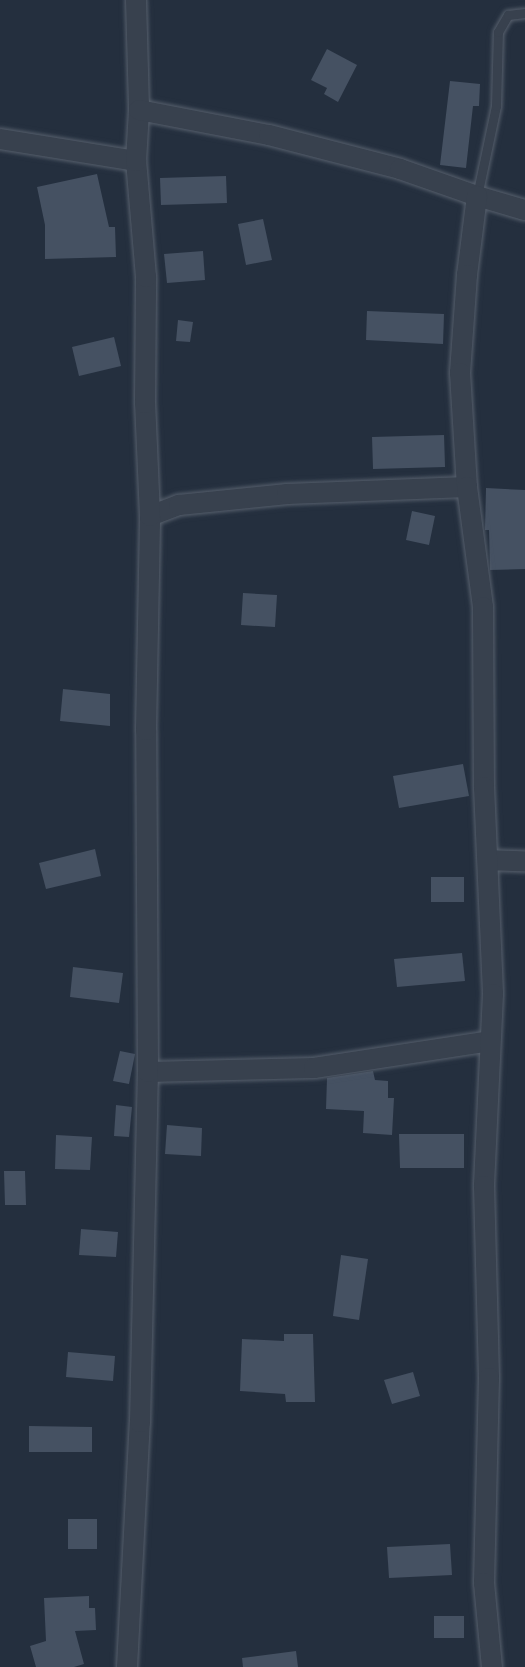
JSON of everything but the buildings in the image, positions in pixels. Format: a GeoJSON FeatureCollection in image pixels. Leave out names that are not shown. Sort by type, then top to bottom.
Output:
{"type":"FeatureCollection","features":[{"type":"Feature","properties":{"kind":"street"},"geometry":{"type":"LineString","coordinates":[[127,1667],[140,1422],[148,1072],[146,730],[150,516],[145,403],[146,277],[136,161],[139,110],[136,0]]}},
{"type":"Feature","properties":{"kind":"street"},"geometry":{"type":"LineString","coordinates":[[139,110],[269,135],[400,169],[525,210]]}},
{"type":"Feature","properties":{"kind":"street"},"geometry":{"type":"LineString","coordinates":[[0,139],[136,161]]}},
{"type":"Feature","properties":{"kind":"street"},"geometry":{"type":"LineString","coordinates":[[477,196],[467,275],[460,373],[467,487],[483,607],[483,725],[493,994],[484,1186],[489,1378],[484,1583],[492,1667]]}},
{"type":"Feature","properties":{"kind":"street"},"geometry":{"type":"LineString","coordinates":[[150,516],[179,505],[287,494],[467,487]]}},
{"type":"Feature","properties":{"kind":"street"},"geometry":{"type":"LineString","coordinates":[[488,860],[525,861]]}},
{"type":"Feature","properties":{"kind":"street"},"geometry":{"type":"LineString","coordinates":[[148,1072],[314,1068],[490,1041]]}},
{"type":"Feature","properties":{"kind":"lane"},"geometry":{"type":"LineString","coordinates":[[477,196],[496,106],[498,32],[508,15],[525,14]]}}]}
